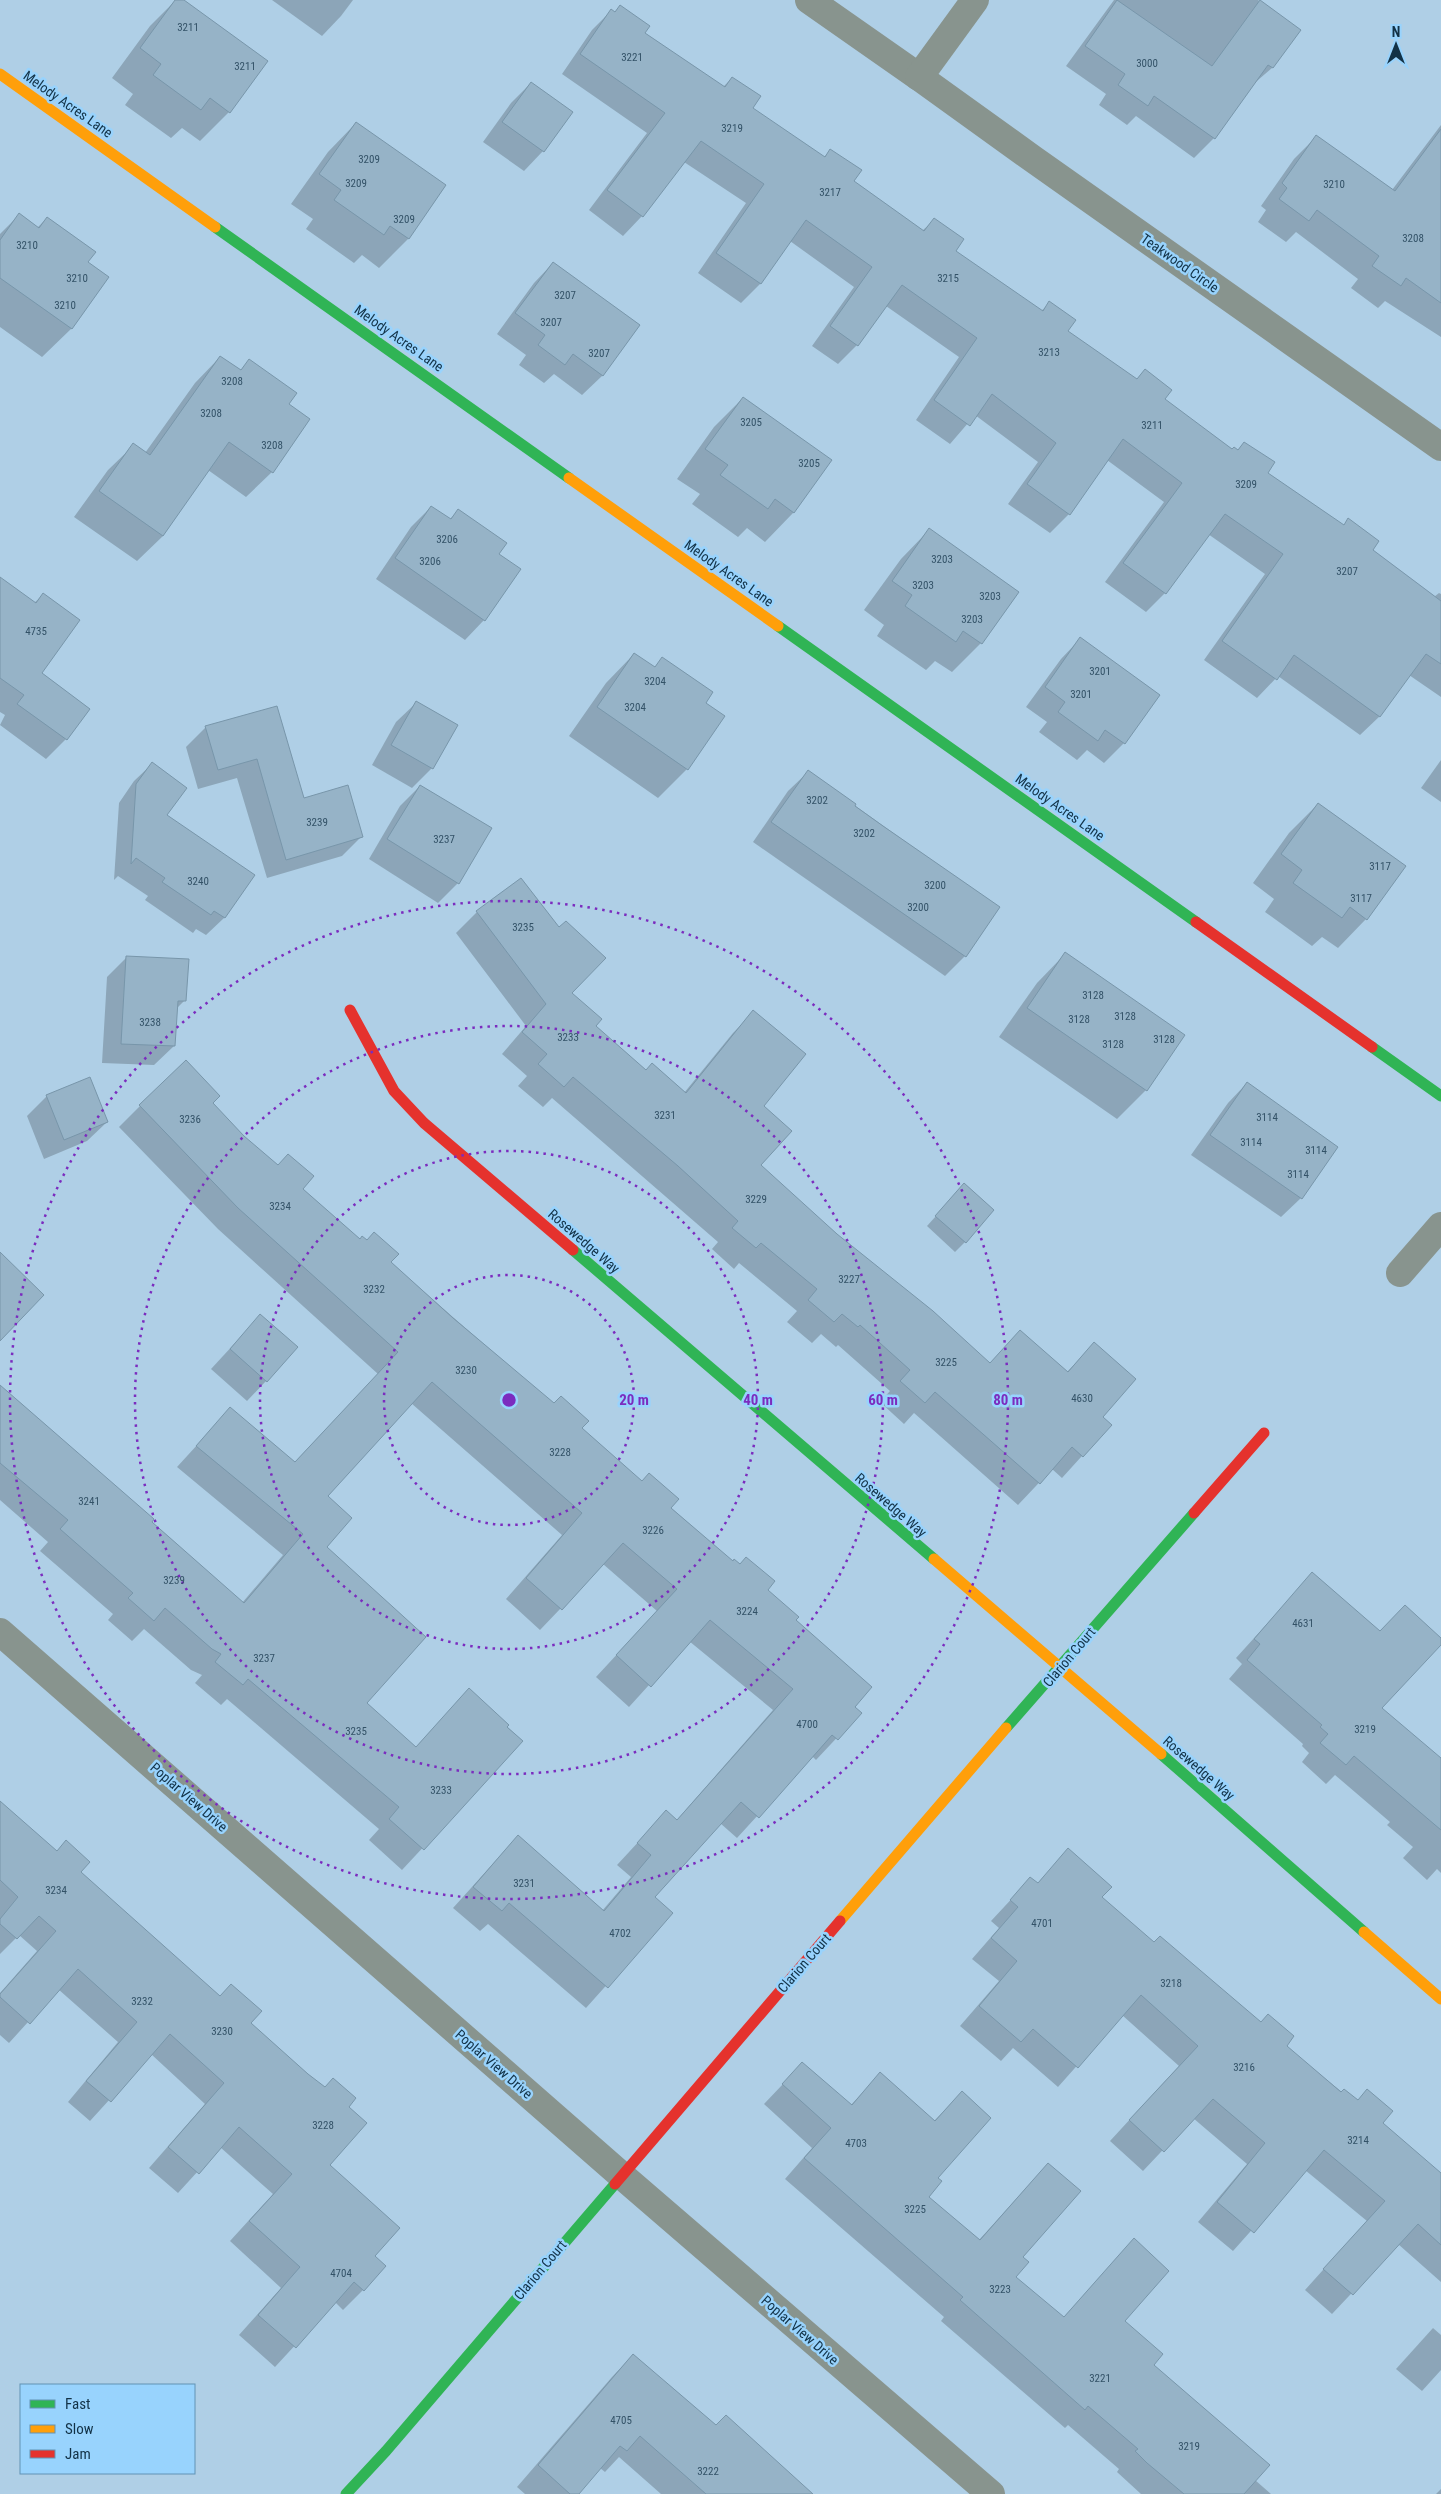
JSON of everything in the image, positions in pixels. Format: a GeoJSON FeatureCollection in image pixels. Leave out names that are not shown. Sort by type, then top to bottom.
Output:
{"type":"FeatureCollection","features":[{"type":"Feature","properties":{"kind":"street","name":"Teakwood Circle"},"geometry":{"type":"LineString","coordinates":[[810,0],[1441,447]]}},
{"type":"Feature","properties":{"kind":"street"},"geometry":{"type":"LineString","coordinates":[[920,77],[975,0]]}},
{"type":"Feature","properties":{"kind":"street","name":"Melody Acres Lane"},"geometry":{"type":"LineString","coordinates":[[0,74],[1441,1096]]}},
{"type":"Feature","properties":{"kind":"street","name":"Rosewedge Way"},"geometry":{"type":"LineString","coordinates":[[350,1010],[394,1091],[424,1123],[1143,1738],[1441,1999]]}},
{"type":"Feature","properties":{"kind":"street"},"geometry":{"type":"LineString","coordinates":[[1400,1273],[1441,1226]]}},
{"type":"Feature","properties":{"kind":"street","name":"Clarion Court"},"geometry":{"type":"LineString","coordinates":[[346,2494],[1264,1433]]}},
{"type":"Feature","properties":{"kind":"street","name":"Poplar View Drive"},"geometry":{"type":"LineString","coordinates":[[0,1632],[621,2175],[991,2494]]}},
{"type":"Feature","properties":{"kind":"building"},"geometry":{"type":"Polygon","coordinates":[[[175,0],[184,0],[268,61],[230,113],[210,98],[201,110],[153,75],[161,64],[140,48],[175,0]]]}},
{"type":"Feature","properties":{"kind":"building"},"geometry":{"type":"Polygon","coordinates":[[[1117,0],[1212,66],[1260,0],[1301,30],[1273,68],[1268,65],[1215,139],[1154,96],[1148,106],[1118,85],[1125,74],[1085,46],[1117,0]]]}},
{"type":"Feature","properties":{"kind":"building"},"geometry":{"type":"Polygon","coordinates":[[[620,5],[650,26],[645,33],[725,87],[732,77],[761,96],[753,108],[825,157],[830,149],[862,170],[854,181],[924,231],[934,218],[964,239],[956,251],[1043,311],[1049,301],[1076,320],[1068,331],[1137,379],[1145,369],[1172,390],[1165,399],[1232,449],[1234,447],[1238,450],[1244,442],[1275,462],[1268,473],[1344,525],[1348,518],[1379,541],[1373,550],[1441,601],[1441,664],[1426,654],[1380,717],[1294,655],[1277,680],[1222,641],[1283,554],[1225,514],[1166,594],[1123,563],[1182,483],[1123,439],[1070,515],[1027,484],[1056,443],[992,394],[970,426],[934,400],[977,338],[902,285],[858,346],[830,326],[872,267],[806,220],[761,284],[716,253],[764,184],[701,141],[643,217],[607,190],[665,113],[580,54],[611,9],[615,12],[620,5]]]}},
{"type":"Feature","properties":{"kind":"building"},"geometry":{"type":"Polygon","coordinates":[[[531,82],[573,112],[544,152],[502,122],[531,82]]]}},
{"type":"Feature","properties":{"kind":"building"},"geometry":{"type":"Polygon","coordinates":[[[356,122],[446,185],[409,239],[390,226],[384,235],[334,200],[341,190],[319,174],[356,122]]]}},
{"type":"Feature","properties":{"kind":"building"},"geometry":{"type":"Polygon","coordinates":[[[1441,129],[1441,303],[1406,278],[1401,286],[1372,266],[1379,256],[1317,210],[1309,221],[1279,199],[1287,188],[1282,183],[1316,135],[1395,191],[1441,129]]]}},
{"type":"Feature","properties":{"kind":"building"},"geometry":{"type":"Polygon","coordinates":[[[19,213],[39,228],[47,217],[96,252],[88,262],[109,277],[72,329],[0,278],[0,240],[19,213]]]}},
{"type":"Feature","properties":{"kind":"building"},"geometry":{"type":"Polygon","coordinates":[[[553,262],[640,325],[603,376],[573,354],[565,365],[538,345],[545,335],[515,313],[553,262]]]}},
{"type":"Feature","properties":{"kind":"building"},"geometry":{"type":"Polygon","coordinates":[[[220,356],[241,370],[249,359],[297,393],[289,404],[310,419],[273,473],[229,442],[163,536],[99,491],[133,443],[150,455],[220,356]]]}},
{"type":"Feature","properties":{"kind":"building"},"geometry":{"type":"Polygon","coordinates":[[[743,397],[832,460],[794,513],[775,499],[768,509],[720,475],[728,465],[705,449],[743,397]]]}},
{"type":"Feature","properties":{"kind":"building"},"geometry":{"type":"Polygon","coordinates":[[[431,506],[451,519],[458,509],[507,543],[499,554],[521,569],[485,621],[395,558],[431,506]]]}},
{"type":"Feature","properties":{"kind":"building"},"geometry":{"type":"Polygon","coordinates":[[[929,528],[1019,592],[982,644],[963,631],[956,642],[905,606],[912,595],[892,581],[929,528]]]}},
{"type":"Feature","properties":{"kind":"building"},"geometry":{"type":"Polygon","coordinates":[[[0,577],[36,603],[43,593],[80,620],[42,673],[90,709],[67,740],[17,704],[24,695],[0,678],[0,577]]]}},
{"type":"Feature","properties":{"kind":"building"},"geometry":{"type":"Polygon","coordinates":[[[1080,637],[1160,695],[1125,744],[1105,730],[1098,741],[1058,712],[1065,702],[1045,687],[1080,637]]]}},
{"type":"Feature","properties":{"kind":"building"},"geometry":{"type":"Polygon","coordinates":[[[634,653],[655,667],[662,657],[713,692],[706,703],[725,716],[688,770],[597,707],[634,653]]]}},
{"type":"Feature","properties":{"kind":"building"},"geometry":{"type":"Polygon","coordinates":[[[416,701],[458,725],[433,769],[391,745],[416,701]]]}},
{"type":"Feature","properties":{"kind":"building"},"geometry":{"type":"Polygon","coordinates":[[[277,706],[304,798],[348,785],[363,837],[286,860],[257,759],[218,770],[205,726],[277,706]]]}},
{"type":"Feature","properties":{"kind":"building"},"geometry":{"type":"Polygon","coordinates":[[[152,762],[187,788],[167,815],[255,875],[225,918],[214,911],[211,915],[162,882],[165,878],[136,858],[131,864],[136,784],[152,762]]]}},
{"type":"Feature","properties":{"kind":"building"},"geometry":{"type":"Polygon","coordinates":[[[808,770],[883,826],[1000,907],[966,957],[771,822],[808,770]]]}},
{"type":"Feature","properties":{"kind":"building"},"geometry":{"type":"Polygon","coordinates":[[[420,785],[492,828],[459,884],[387,839],[420,785]]]}},
{"type":"Feature","properties":{"kind":"building"},"geometry":{"type":"Polygon","coordinates":[[[1318,803],[1406,866],[1367,920],[1350,907],[1342,918],[1293,883],[1302,870],[1281,854],[1318,803]]]}},
{"type":"Feature","properties":{"kind":"building"},"geometry":{"type":"Polygon","coordinates":[[[521,878],[559,927],[566,921],[606,958],[572,993],[602,1019],[596,1026],[646,1070],[652,1063],[686,1093],[753,1010],[806,1054],[764,1106],[792,1131],[761,1165],[837,1234],[933,1311],[990,1363],[1020,1330],[1068,1372],[1094,1342],[1136,1379],[1103,1417],[1112,1425],[1083,1457],[1072,1447],[1040,1484],[935,1392],[925,1403],[900,1381],[910,1370],[860,1325],[858,1327],[842,1314],[834,1322],[808,1300],[817,1289],[761,1243],[756,1248],[732,1228],[738,1221],[678,1166],[573,1077],[564,1087],[538,1064],[547,1054],[522,1032],[546,1004],[476,911],[521,878]]]}},
{"type":"Feature","properties":{"kind":"building"},"geometry":{"type":"Polygon","coordinates":[[[1065,952],[1185,1035],[1147,1091],[1027,1008],[1065,952]]]}},
{"type":"Feature","properties":{"kind":"building"},"geometry":{"type":"Polygon","coordinates":[[[126,956],[189,959],[186,1001],[178,1001],[175,1046],[121,1044],[126,956]]]}},
{"type":"Feature","properties":{"kind":"building"},"geometry":{"type":"Polygon","coordinates":[[[186,1060],[220,1096],[213,1103],[244,1136],[278,1165],[288,1154],[314,1176],[303,1189],[360,1239],[362,1236],[367,1240],[374,1232],[399,1254],[391,1262],[453,1318],[554,1403],[561,1396],[589,1421],[582,1428],[642,1481],[649,1473],[679,1499],[671,1508],[733,1561],[734,1559],[740,1564],[746,1557],[775,1581],[768,1590],[799,1617],[796,1620],[872,1687],[855,1707],[862,1713],[838,1740],[832,1735],[759,1818],[741,1802],[655,1897],[673,1913],[608,1988],[509,1903],[502,1911],[473,1887],[518,1835],[604,1911],[651,1855],[637,1843],[666,1810],[677,1820],[793,1689],[710,1620],[651,1687],[616,1655],[677,1589],[623,1543],[562,1610],[526,1578],[582,1513],[432,1382],[328,1496],[352,1518],[327,1547],[426,1637],[367,1703],[416,1747],[469,1688],[509,1725],[507,1727],[523,1741],[424,1850],[389,1819],[399,1807],[248,1679],[243,1685],[215,1662],[221,1654],[212,1649],[165,1608],[154,1621],[128,1598],[133,1593],[60,1529],[68,1520],[0,1463],[0,1385],[154,1519],[152,1522],[244,1603],[303,1534],[196,1446],[230,1407],[295,1462],[398,1352],[238,1208],[139,1105],[186,1060]]]}},
{"type":"Feature","properties":{"kind":"building"},"geometry":{"type":"Polygon","coordinates":[[[90,1077],[108,1122],[64,1140],[46,1095],[90,1077]]]}},
{"type":"Feature","properties":{"kind":"building"},"geometry":{"type":"Polygon","coordinates":[[[1247,1082],[1338,1147],[1302,1199],[1210,1135],[1247,1082]]]}},
{"type":"Feature","properties":{"kind":"building"},"geometry":{"type":"Polygon","coordinates":[[[964,1183],[994,1210],[966,1243],[935,1216],[964,1183]]]}},
{"type":"Feature","properties":{"kind":"building"},"geometry":{"type":"Polygon","coordinates":[[[0,1252],[44,1295],[0,1341],[0,1252]]]}},
{"type":"Feature","properties":{"kind":"building"},"geometry":{"type":"Polygon","coordinates":[[[260,1314],[298,1347],[267,1382],[230,1349],[260,1314]]]}},
{"type":"Feature","properties":{"kind":"building"},"geometry":{"type":"Polygon","coordinates":[[[1312,1572],[1380,1631],[1405,1605],[1441,1638],[1441,1645],[1382,1708],[1441,1758],[1441,1830],[1354,1756],[1346,1765],[1320,1743],[1328,1734],[1320,1727],[1322,1725],[1247,1660],[1260,1644],[1254,1639],[1312,1572]]]}},
{"type":"Feature","properties":{"kind":"building"},"geometry":{"type":"Polygon","coordinates":[[[0,1801],[57,1851],[66,1840],[90,1862],[81,1872],[220,1996],[231,1984],[262,2011],[251,2023],[325,2087],[333,2078],[356,2098],[349,2107],[367,2123],[330,2165],[400,2228],[375,2256],[386,2266],[364,2291],[354,2282],[296,2348],[258,2315],[300,2267],[249,2221],[292,2174],[239,2127],[199,2174],[168,2147],[224,2083],[170,2034],[111,2102],[86,2081],[137,2022],[78,1969],[30,2024],[0,1997],[0,1994],[56,1931],[39,1916],[17,1939],[0,1924],[0,1919],[18,1897],[0,1880],[0,1801]]]}},
{"type":"Feature","properties":{"kind":"building"},"geometry":{"type":"Polygon","coordinates":[[[1068,1848],[1112,1887],[1102,1897],[1154,1942],[1160,1936],[1261,2022],[1268,2014],[1294,2036],[1287,2046],[1341,2092],[1344,2089],[1358,2100],[1367,2089],[1393,2111],[1383,2123],[1441,2173],[1441,2245],[1418,2224],[1353,2295],[1323,2269],[1385,2201],[1324,2150],[1254,2233],[1217,2202],[1265,2143],[1213,2099],[1164,2152],[1129,2120],[1198,2046],[1141,1995],[1078,2068],[1033,2029],[1021,2042],[979,2006],[1017,1961],[991,1938],[1018,1907],[1010,1900],[1030,1877],[1038,1883],[1068,1848]]]}},
{"type":"Feature","properties":{"kind":"building"},"geometry":{"type":"Polygon","coordinates":[[[802,2062],[852,2105],[880,2072],[935,2121],[962,2091],[991,2118],[938,2178],[942,2181],[929,2197],[980,2240],[1048,2163],[1081,2191],[1023,2257],[1029,2262],[1016,2277],[1064,2317],[1134,2238],[1169,2271],[1125,2321],[1163,2354],[1154,2365],[1270,2465],[1244,2494],[1184,2494],[1147,2463],[1135,2451],[1138,2449],[1088,2406],[1085,2410],[960,2300],[963,2297],[804,2158],[831,2128],[782,2084],[802,2062]]]}},
{"type":"Feature","properties":{"kind":"building"},"geometry":{"type":"Polygon","coordinates":[[[633,2354],[716,2425],[726,2415],[813,2494],[706,2494],[640,2436],[627,2451],[620,2446],[579,2494],[570,2494],[538,2465],[633,2354]]]}},
{"type":"Feature","properties":{"kind":"traffic: fast"},"geometry":{"type":"LineString","coordinates":[[215,227],[569,478]]}},
{"type":"Feature","properties":{"kind":"traffic: fast"},"geometry":{"type":"LineString","coordinates":[[778,626],[1196,922]]}},
{"type":"Feature","properties":{"kind":"traffic: fast"},"geometry":{"type":"LineString","coordinates":[[1372,1047],[1441,1096]]}},
{"type":"Feature","properties":{"kind":"traffic: fast"},"geometry":{"type":"LineString","coordinates":[[573,1250],[934,1559]]}},
{"type":"Feature","properties":{"kind":"traffic: fast"},"geometry":{"type":"LineString","coordinates":[[1006,1728],[1194,1513]]}},
{"type":"Feature","properties":{"kind":"traffic: fast"},"geometry":{"type":"LineString","coordinates":[[1161,1754],[1364,1932]]}},
{"type":"Feature","properties":{"kind":"traffic: fast"},"geometry":{"type":"LineString","coordinates":[[346,2494],[386,2451],[615,2184]]}},
{"type":"Feature","properties":{"kind":"traffic: slow"},"geometry":{"type":"LineString","coordinates":[[0,74],[215,227]]}},
{"type":"Feature","properties":{"kind":"traffic: slow"},"geometry":{"type":"LineString","coordinates":[[569,478],[778,626]]}},
{"type":"Feature","properties":{"kind":"traffic: slow"},"geometry":{"type":"LineString","coordinates":[[934,1559],[1161,1754]]}},
{"type":"Feature","properties":{"kind":"traffic: slow"},"geometry":{"type":"LineString","coordinates":[[840,1921],[1006,1728]]}},
{"type":"Feature","properties":{"kind":"traffic: slow"},"geometry":{"type":"LineString","coordinates":[[1364,1932],[1441,1999]]}},
{"type":"Feature","properties":{"kind":"traffic: jam"},"geometry":{"type":"LineString","coordinates":[[1196,922],[1372,1047]]}},
{"type":"Feature","properties":{"kind":"traffic: jam"},"geometry":{"type":"LineString","coordinates":[[350,1010],[394,1091],[424,1123],[573,1250]]}},
{"type":"Feature","properties":{"kind":"traffic: jam"},"geometry":{"type":"LineString","coordinates":[[1194,1513],[1264,1433]]}},
{"type":"Feature","properties":{"kind":"traffic: jam"},"geometry":{"type":"LineString","coordinates":[[615,2184],[840,1921]]}}]}
